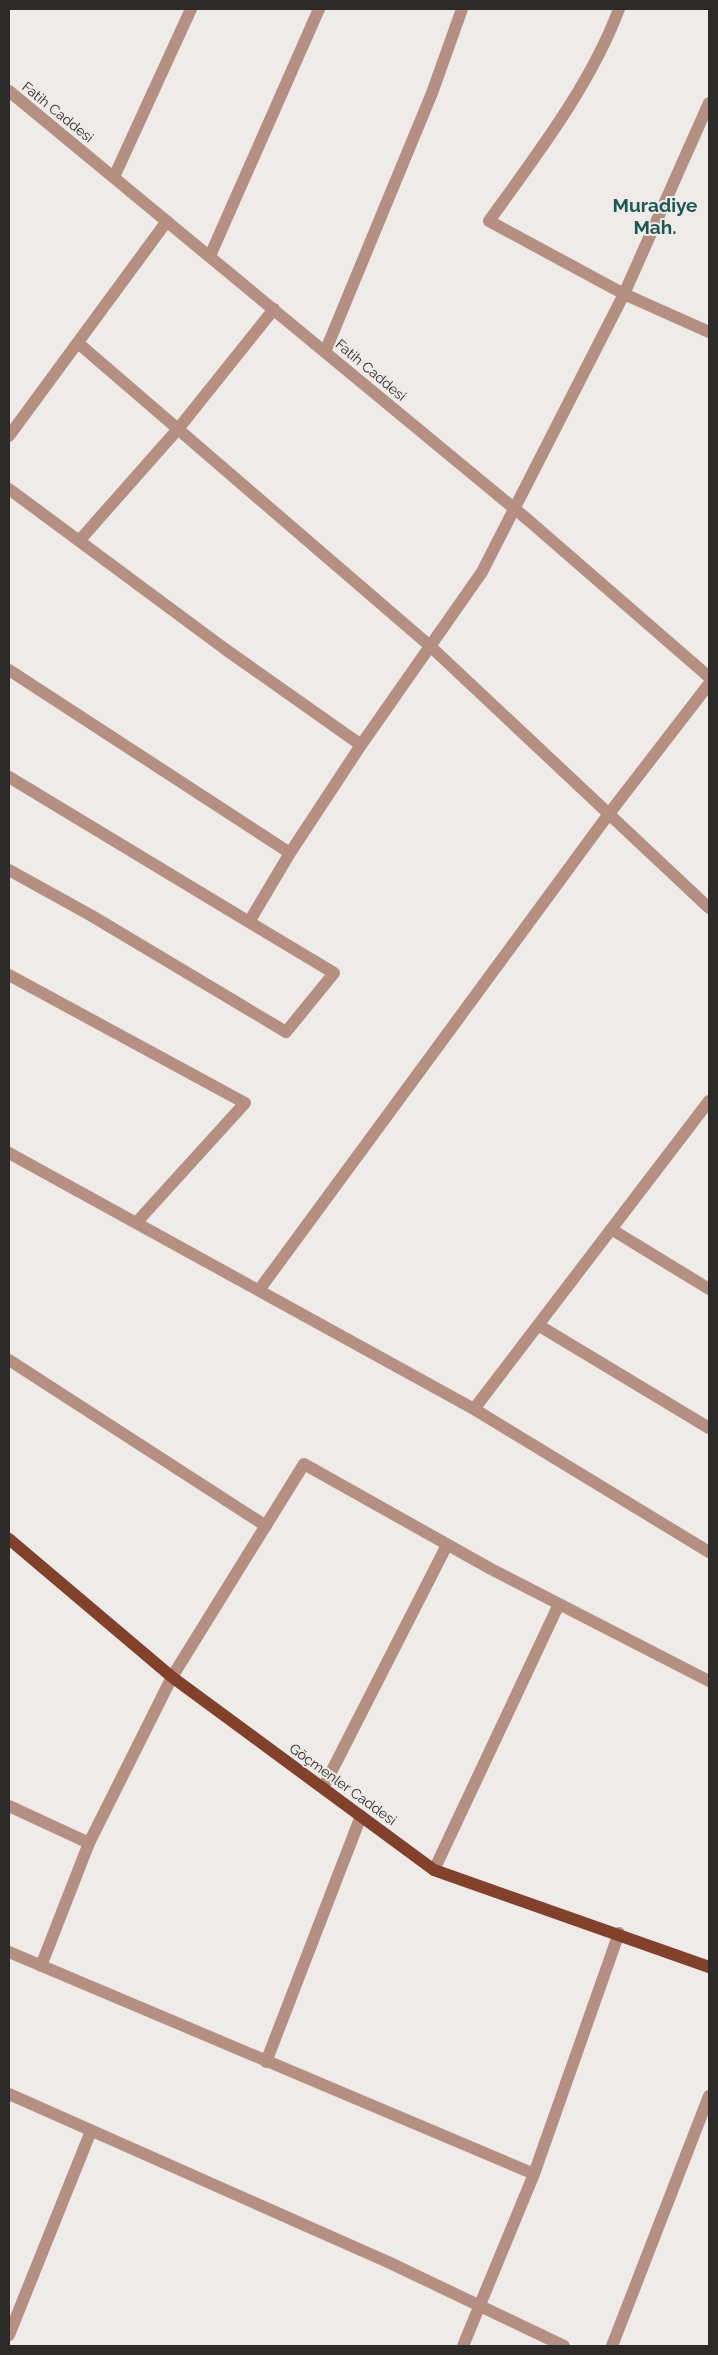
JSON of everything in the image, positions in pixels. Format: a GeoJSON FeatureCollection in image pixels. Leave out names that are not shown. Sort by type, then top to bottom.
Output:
{"type":"FeatureCollection","features":[{"type":"Feature","properties":{"kind":"main road","name":"Göçmenler Caddesi"},"geometry":{"type":"LineString","coordinates":[[9,1539],[172,1677],[434,1870],[709,1966]]}},
{"type":"Feature","properties":{"kind":"street"},"geometry":{"type":"LineString","coordinates":[[114,177],[191,9]]}},
{"type":"Feature","properties":{"kind":"street"},"geometry":{"type":"LineString","coordinates":[[210,256],[319,9]]}},
{"type":"Feature","properties":{"kind":"street"},"geometry":{"type":"LineString","coordinates":[[325,352],[432,93],[462,9]]}},
{"type":"Feature","properties":{"kind":"street"},"geometry":{"type":"LineString","coordinates":[[619,9],[607,41],[554,130],[489,221],[624,294],[709,332]]}},
{"type":"Feature","properties":{"kind":"street","name":"Fatih Caddesi"},"geometry":{"type":"LineString","coordinates":[[9,91],[514,508],[709,677]]}},
{"type":"Feature","properties":{"kind":"street"},"geometry":{"type":"LineString","coordinates":[[249,922],[290,853],[361,745],[482,572],[624,294],[704,128],[709,103]]}},
{"type":"Feature","properties":{"kind":"street"},"geometry":{"type":"LineString","coordinates":[[9,436],[167,221]]}},
{"type":"Feature","properties":{"kind":"street"},"geometry":{"type":"LineString","coordinates":[[79,541],[178,429],[274,309]]}},
{"type":"Feature","properties":{"kind":"street"},"geometry":{"type":"LineString","coordinates":[[78,343],[430,646],[709,908]]}},
{"type":"Feature","properties":{"kind":"street"},"geometry":{"type":"LineString","coordinates":[[9,489],[225,649],[361,745]]}},
{"type":"Feature","properties":{"kind":"street"},"geometry":{"type":"LineString","coordinates":[[9,670],[290,853]]}},
{"type":"Feature","properties":{"kind":"street"},"geometry":{"type":"LineString","coordinates":[[258,1290],[608,814],[709,684]]}},
{"type":"Feature","properties":{"kind":"street"},"geometry":{"type":"LineString","coordinates":[[9,777],[334,973],[286,1032],[92,916],[9,870]]}},
{"type":"Feature","properties":{"kind":"street"},"geometry":{"type":"LineString","coordinates":[[9,975],[245,1102],[136,1223]]}},
{"type":"Feature","properties":{"kind":"street"},"geometry":{"type":"LineString","coordinates":[[474,1409],[611,1230],[704,1117],[709,1100]]}},
{"type":"Feature","properties":{"kind":"street"},"geometry":{"type":"LineString","coordinates":[[9,1153],[474,1409],[709,1552]]}},
{"type":"Feature","properties":{"kind":"street"},"geometry":{"type":"LineString","coordinates":[[611,1230],[709,1289]]}},
{"type":"Feature","properties":{"kind":"street"},"geometry":{"type":"LineString","coordinates":[[538,1325],[709,1428]]}},
{"type":"Feature","properties":{"kind":"street"},"geometry":{"type":"LineString","coordinates":[[9,1360],[266,1526]]}},
{"type":"Feature","properties":{"kind":"street"},"geometry":{"type":"LineString","coordinates":[[41,1966],[89,1843],[172,1677],[304,1464],[447,1544],[709,1681]]}},
{"type":"Feature","properties":{"kind":"street"},"geometry":{"type":"LineString","coordinates":[[323,1788],[447,1544]]}},
{"type":"Feature","properties":{"kind":"street"},"geometry":{"type":"LineString","coordinates":[[434,1870],[559,1604]]}},
{"type":"Feature","properties":{"kind":"street"},"geometry":{"type":"LineString","coordinates":[[9,1806],[89,1843]]}},
{"type":"Feature","properties":{"kind":"street"},"geometry":{"type":"LineString","coordinates":[[266,2062],[361,1816]]}},
{"type":"Feature","properties":{"kind":"street"},"geometry":{"type":"LineString","coordinates":[[463,2346],[534,2174],[618,1934]]}},
{"type":"Feature","properties":{"kind":"street"},"geometry":{"type":"LineString","coordinates":[[9,1952],[534,2174]]}},
{"type":"Feature","properties":{"kind":"street"},"geometry":{"type":"LineString","coordinates":[[9,2094],[388,2262],[564,2346]]}},
{"type":"Feature","properties":{"kind":"street"},"geometry":{"type":"LineString","coordinates":[[612,2346],[709,2096]]}},
{"type":"Feature","properties":{"kind":"street"},"geometry":{"type":"LineString","coordinates":[[9,2335],[91,2131]]}},
{"type":"Feature","properties":{"kind":"district","name":"Muradiye Mah."},"geometry":{"type":"Point","coordinates":[655,216]}}]}
